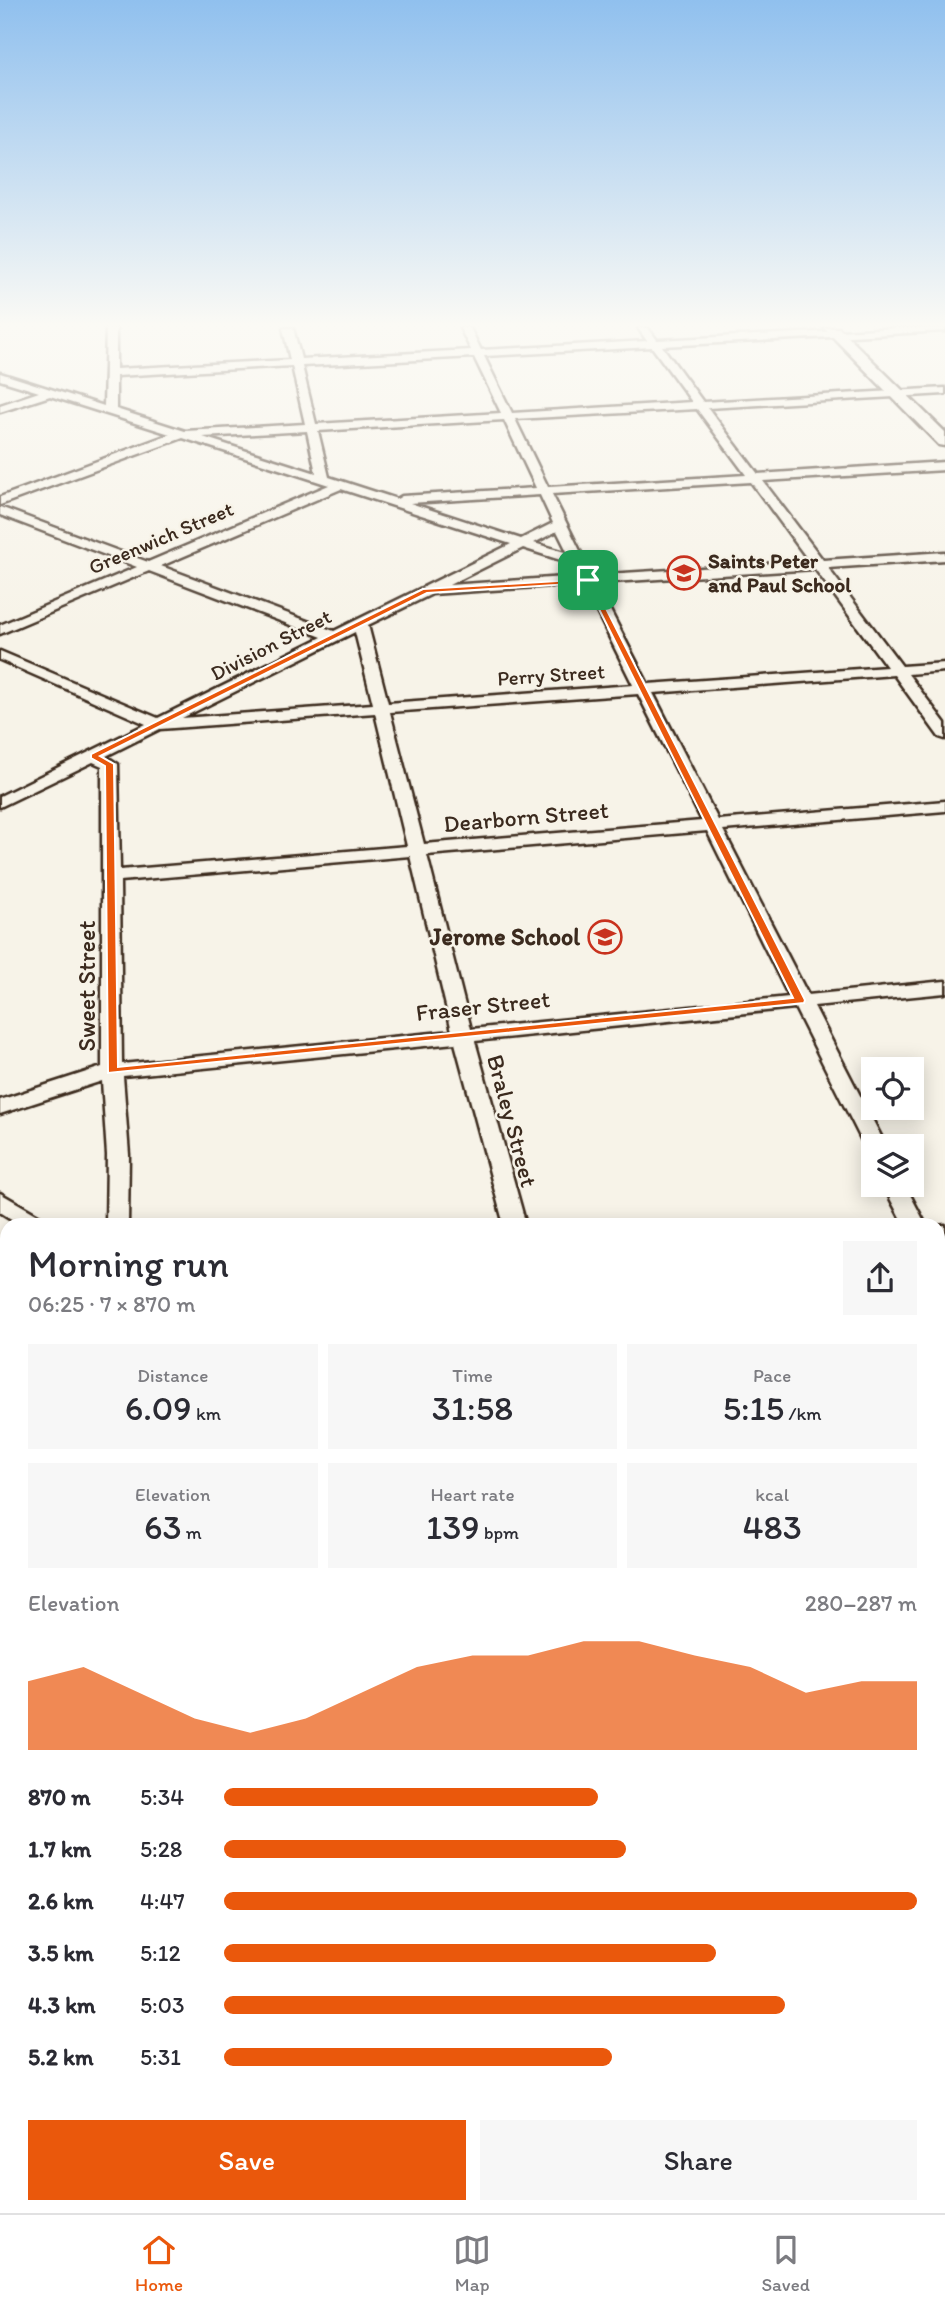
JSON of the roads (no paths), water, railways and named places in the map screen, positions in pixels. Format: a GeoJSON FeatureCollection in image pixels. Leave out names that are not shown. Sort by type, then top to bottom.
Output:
{"type":"FeatureCollection","features":[{"type":"Feature","properties":{"kind":"street"},"geometry":{"type":"LineString","coordinates":[[172,431],[578,561]]}},
{"type":"Feature","properties":{"kind":"street"},"geometry":{"type":"LineString","coordinates":[[0,501],[166,439],[183,435],[251,431]]}},
{"type":"Feature","properties":{"kind":"street"},"geometry":{"type":"LineString","coordinates":[[311,431],[331,484]]}},
{"type":"Feature","properties":{"kind":"street"},"geometry":{"type":"LineString","coordinates":[[515,431],[642,689],[868,1134]]}},
{"type":"Feature","properties":{"kind":"street"},"geometry":{"type":"LineString","coordinates":[[720,431],[945,734]]}},
{"type":"Feature","properties":{"kind":"street"},"geometry":{"type":"LineString","coordinates":[[389,501],[945,466]]}},
{"type":"Feature","properties":{"kind":"street","name":"Greenwich Street"},"geometry":{"type":"LineString","coordinates":[[0,630],[331,484]]}},
{"type":"Feature","properties":{"kind":"street"},"geometry":{"type":"LineString","coordinates":[[0,511],[334,636]]}},
{"type":"Feature","properties":{"kind":"street","name":"Division Street"},"geometry":{"type":"LineString","coordinates":[[0,802],[561,523]]}},
{"type":"Feature","properties":{"kind":"street"},"geometry":{"type":"LineString","coordinates":[[425,591],[945,556]]}},
{"type":"Feature","properties":{"kind":"street","name":"Braley Street"},"geometry":{"type":"LineString","coordinates":[[360,623],[463,1035],[513,1218]]}},
{"type":"Feature","properties":{"kind":"street"},"geometry":{"type":"LineString","coordinates":[[0,655],[160,724]]}},
{"type":"Feature","properties":{"kind":"street","name":"Perry Street"},"geometry":{"type":"LineString","coordinates":[[160,724],[945,667]]}},
{"type":"Feature","properties":{"kind":"street","name":"Sweet Street"},"geometry":{"type":"LineString","coordinates":[[94,756],[110,764],[112,1071],[118,1155],[117,1218]]}},
{"type":"Feature","properties":{"kind":"street","name":"Dearborn Street"},"geometry":{"type":"LineString","coordinates":[[111,876],[945,806]]}},
{"type":"Feature","properties":{"kind":"street","name":"Fraser Street"},"geometry":{"type":"LineString","coordinates":[[0,1107],[112,1071],[945,987]]}},
{"type":"Feature","properties":{"kind":"street"},"geometry":{"type":"LineString","coordinates":[[900,1197],[911,1218]]}},
{"type":"Feature","properties":{"kind":"street"},"geometry":{"type":"LineString","coordinates":[[0,1201],[26,1218]]}},
{"type":"Feature","properties":{"kind":"place","name":"Saints Peter and Paul School"},"geometry":{"type":"Point","coordinates":[684,573]}},
{"type":"Feature","properties":{"kind":"place","name":"Jerome School"},"geometry":{"type":"Point","coordinates":[605,937]}}]}
